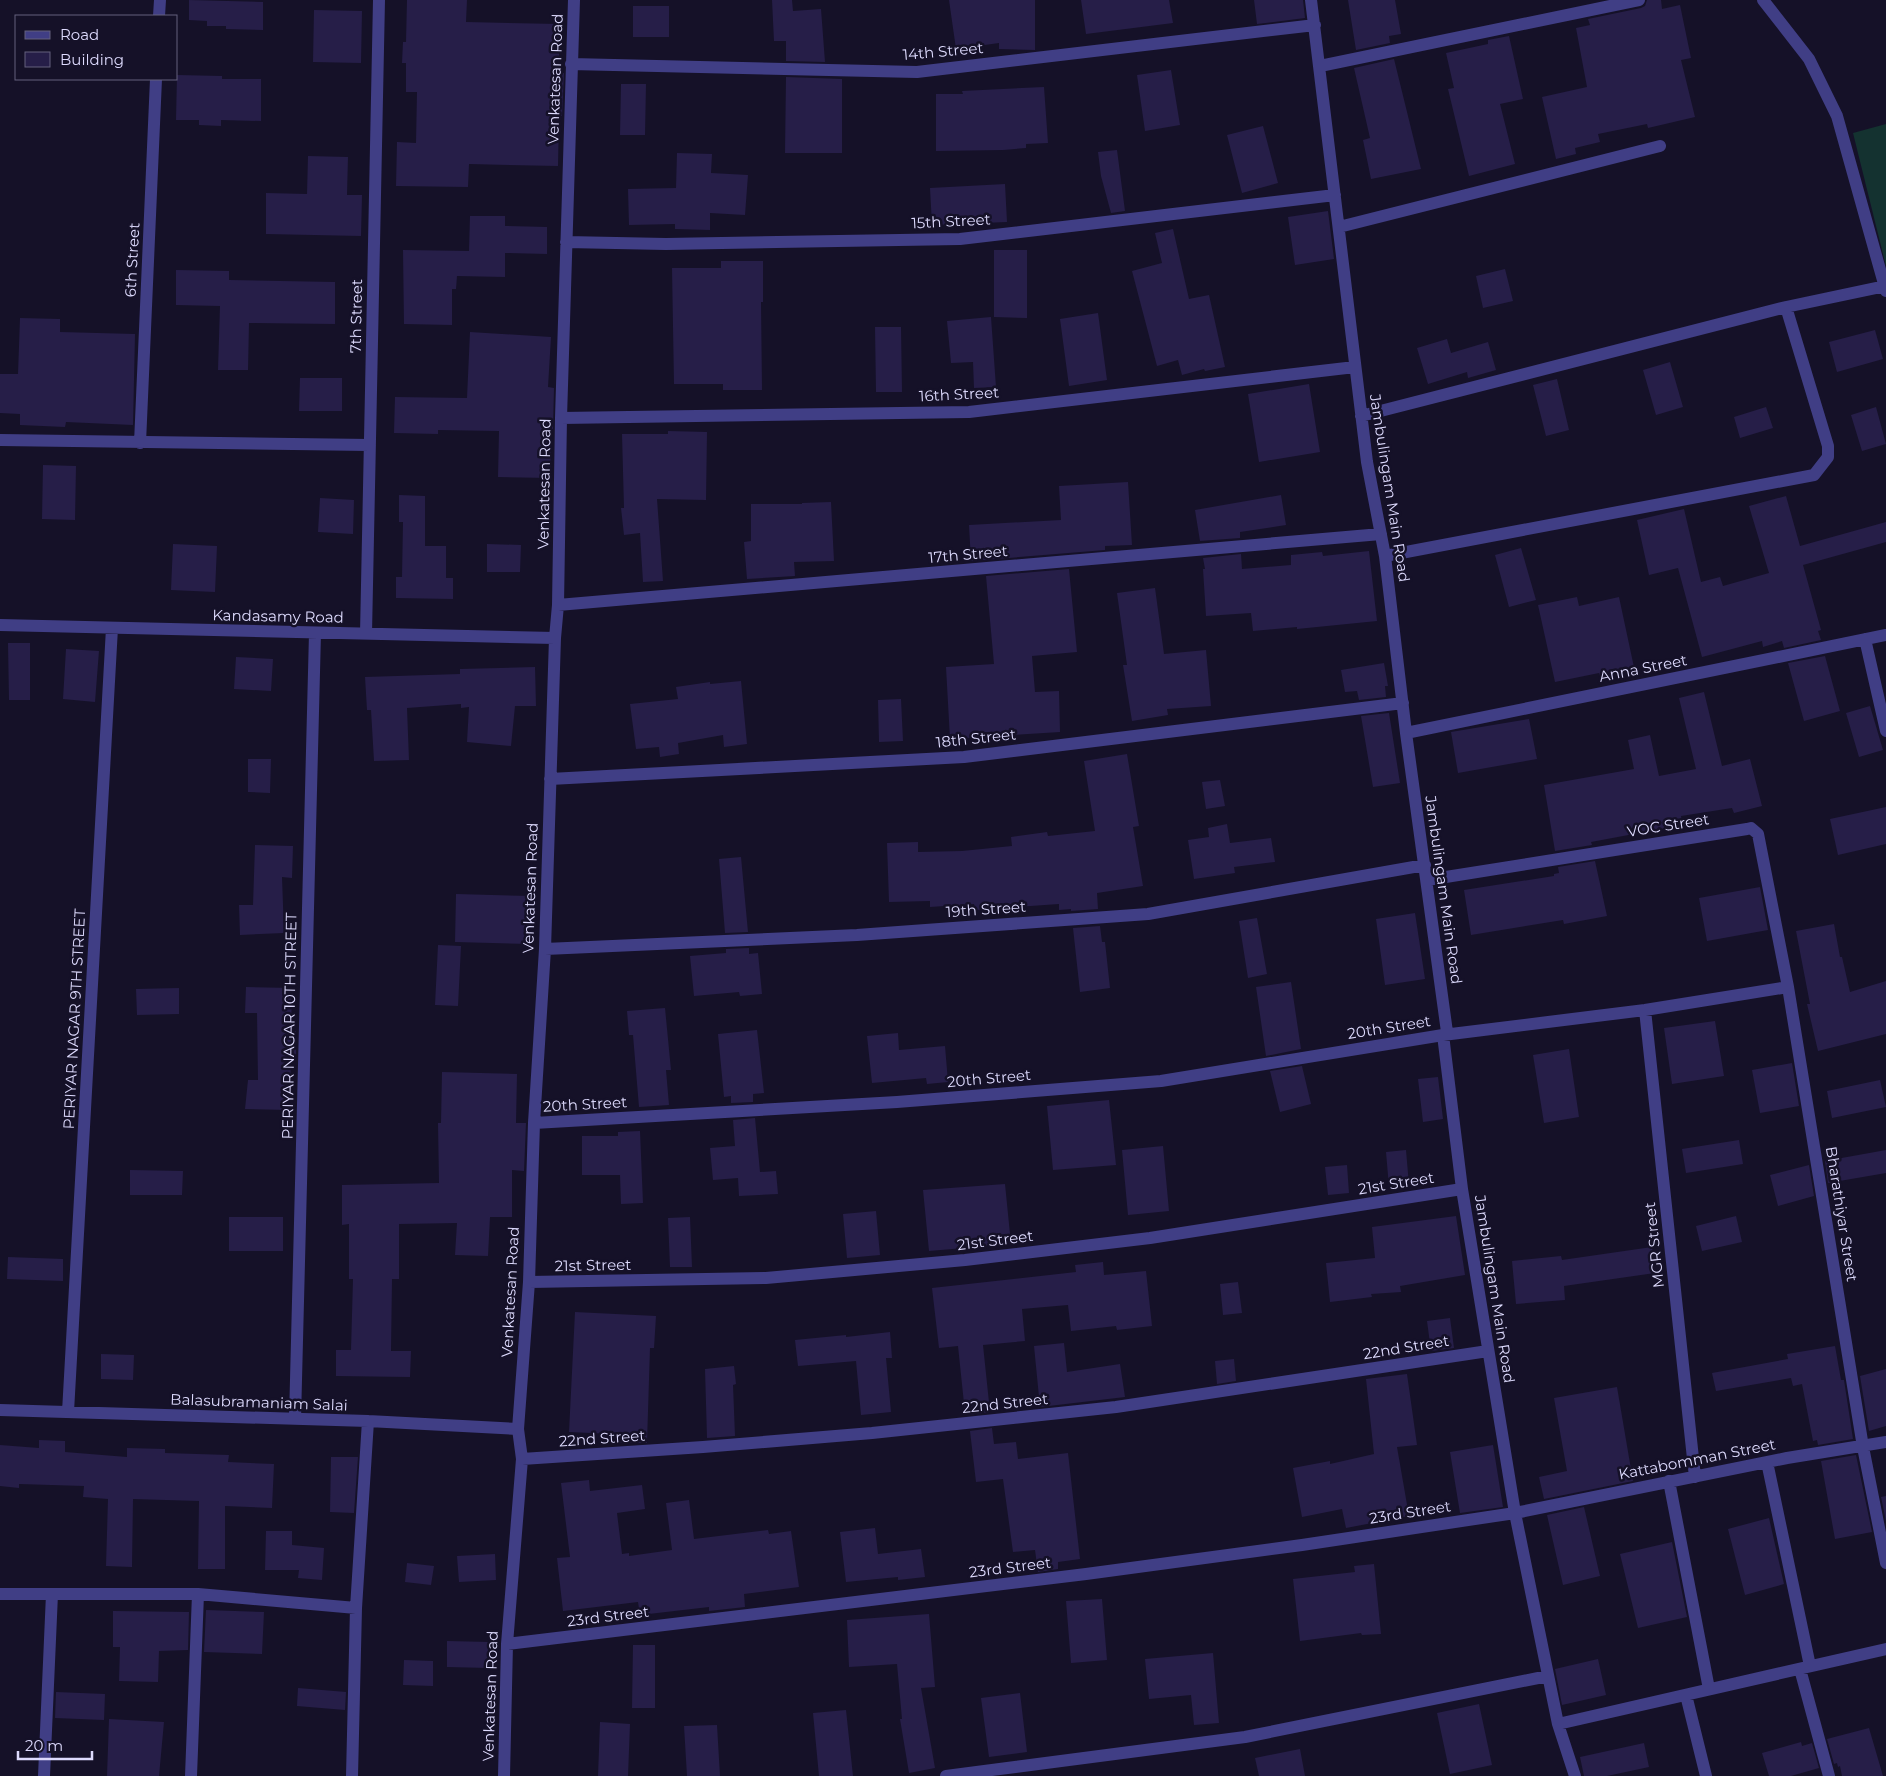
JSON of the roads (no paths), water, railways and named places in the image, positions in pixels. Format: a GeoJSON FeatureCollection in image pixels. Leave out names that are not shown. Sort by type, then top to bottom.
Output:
{"type":"FeatureCollection","features":[{"type":"Feature","properties":{"kind":"street"},"geometry":{"type":"LineString","coordinates":[[159,15],[160,0]]}},
{"type":"Feature","properties":{"kind":"street","name":"7th Street"},"geometry":{"type":"LineString","coordinates":[[366,634],[379,0]]}},
{"type":"Feature","properties":{"kind":"street","name":"Venkatesan Road"},"geometry":{"type":"LineString","coordinates":[[504,1776],[507,1644],[522,1459],[518,1429],[529,1282],[534,1123],[545,949],[555,638],[558,605],[561,418],[574,0]]}},
{"type":"Feature","properties":{"kind":"street","name":"Jambulingam Main Road"},"geometry":{"type":"LineString","coordinates":[[1311,0],[1367,462],[1385,556],[1406,733],[1427,880],[1446,1032],[1443,1035],[1462,1189],[1515,1513],[1558,1724],[1576,1776]]}},
{"type":"Feature","properties":{"kind":"street"},"geometry":{"type":"LineString","coordinates":[[1320,66],[1639,0]]}},
{"type":"Feature","properties":{"kind":"street"},"geometry":{"type":"LineString","coordinates":[[1361,416],[1786,307],[1885,288],[1837,116],[1809,59],[1763,0]]}},
{"type":"Feature","properties":{"kind":"street","name":"14th Street"},"geometry":{"type":"LineString","coordinates":[[571,64],[917,72],[1315,24]]}},
{"type":"Feature","properties":{"kind":"street","name":"6th Street"},"geometry":{"type":"LineString","coordinates":[[140,443],[156,80]]}},
{"type":"Feature","properties":{"kind":"street"},"geometry":{"type":"LineString","coordinates":[[1338,227],[1660,146]]}},
{"type":"Feature","properties":{"kind":"street","name":"15th Street"},"geometry":{"type":"LineString","coordinates":[[566,242],[666,244],[960,239],[1335,195]]}},
{"type":"Feature","properties":{"kind":"street"},"geometry":{"type":"LineString","coordinates":[[1385,556],[1814,475],[1828,457],[1828,446],[1786,307]]}},
{"type":"Feature","properties":{"kind":"street","name":"16th Street"},"geometry":{"type":"LineString","coordinates":[[561,418],[969,412],[1355,367]]}},
{"type":"Feature","properties":{"kind":"street"},"geometry":{"type":"LineString","coordinates":[[0,440],[370,445]]}},
{"type":"Feature","properties":{"kind":"street","name":"17th Street"},"geometry":{"type":"LineString","coordinates":[[558,605],[1381,534]]}},
{"type":"Feature","properties":{"kind":"street","name":"Kandasamy Road"},"geometry":{"type":"LineString","coordinates":[[0,625],[555,638]]}},
{"type":"Feature","properties":{"kind":"street","name":"PERIYAR NAGAR 9TH STREET"},"geometry":{"type":"LineString","coordinates":[[68,1412],[112,628]]}},
{"type":"Feature","properties":{"kind":"street","name":"PERIYAR NAGAR 10TH STREET"},"geometry":{"type":"LineString","coordinates":[[295,1420],[315,633]]}},
{"type":"Feature","properties":{"kind":"street","name":"Anna Street"},"geometry":{"type":"LineString","coordinates":[[1406,733],[1886,635]]}},
{"type":"Feature","properties":{"kind":"street"},"geometry":{"type":"LineString","coordinates":[[1865,640],[1886,731]]}},
{"type":"Feature","properties":{"kind":"street","name":"18th Street"},"geometry":{"type":"LineString","coordinates":[[550,779],[964,757],[1403,703]]}},
{"type":"Feature","properties":{"kind":"street","name":"VOC Street"},"geometry":{"type":"LineString","coordinates":[[1427,880],[1751,828],[1758,834],[1788,987]]}},
{"type":"Feature","properties":{"kind":"street","name":"19th Street"},"geometry":{"type":"LineString","coordinates":[[545,949],[857,935],[1148,914],[1425,865]]}},
{"type":"Feature","properties":{"kind":"street","name":"20th Street"},"geometry":{"type":"LineString","coordinates":[[534,1123],[897,1102],[1160,1081],[1443,1035],[1645,1010],[1788,987]]}},
{"type":"Feature","properties":{"kind":"street","name":"Bharathiyar Street"},"geometry":{"type":"LineString","coordinates":[[1788,987],[1863,1447],[1886,1563]]}},
{"type":"Feature","properties":{"kind":"street","name":"MGR Street"},"geometry":{"type":"LineString","coordinates":[[1645,1010],[1695,1477]]}},
{"type":"Feature","properties":{"kind":"street","name":"21st Street"},"geometry":{"type":"LineString","coordinates":[[529,1282],[766,1278],[965,1260],[1150,1238],[1462,1189]]}},
{"type":"Feature","properties":{"kind":"street","name":"22nd Street"},"geometry":{"type":"LineString","coordinates":[[522,1459],[842,1436],[1116,1407],[1488,1351]]}},
{"type":"Feature","properties":{"kind":"street","name":"Balasubramaniam Salai"},"geometry":{"type":"LineString","coordinates":[[0,1410],[368,1421],[518,1429]]}},
{"type":"Feature","properties":{"kind":"street"},"geometry":{"type":"LineString","coordinates":[[352,1776],[356,1608],[368,1421]]}},
{"type":"Feature","properties":{"kind":"street","name":"Kattabomman Street"},"geometry":{"type":"LineString","coordinates":[[1515,1513],[1767,1462],[1886,1442]]}},
{"type":"Feature","properties":{"kind":"street"},"geometry":{"type":"LineString","coordinates":[[1767,1462],[1805,1667],[1829,1776]]}},
{"type":"Feature","properties":{"kind":"street"},"geometry":{"type":"LineString","coordinates":[[1669,1481],[1709,1689]]}},
{"type":"Feature","properties":{"kind":"street","name":"23rd Street"},"geometry":{"type":"LineString","coordinates":[[507,1644],[1086,1574],[1302,1545],[1515,1513]]}},
{"type":"Feature","properties":{"kind":"street"},"geometry":{"type":"LineString","coordinates":[[0,1594],[198,1594],[356,1608]]}},
{"type":"Feature","properties":{"kind":"street"},"geometry":{"type":"LineString","coordinates":[[44,1776],[52,1594]]}},
{"type":"Feature","properties":{"kind":"street"},"geometry":{"type":"LineString","coordinates":[[191,1776],[198,1594]]}},
{"type":"Feature","properties":{"kind":"street"},"geometry":{"type":"LineString","coordinates":[[1558,1724],[1886,1649]]}},
{"type":"Feature","properties":{"kind":"street"},"geometry":{"type":"LineString","coordinates":[[946,1776],[1245,1737],[1548,1676]]}},
{"type":"Feature","properties":{"kind":"street"},"geometry":{"type":"LineString","coordinates":[[1686,1695],[1706,1776]]}}]}
